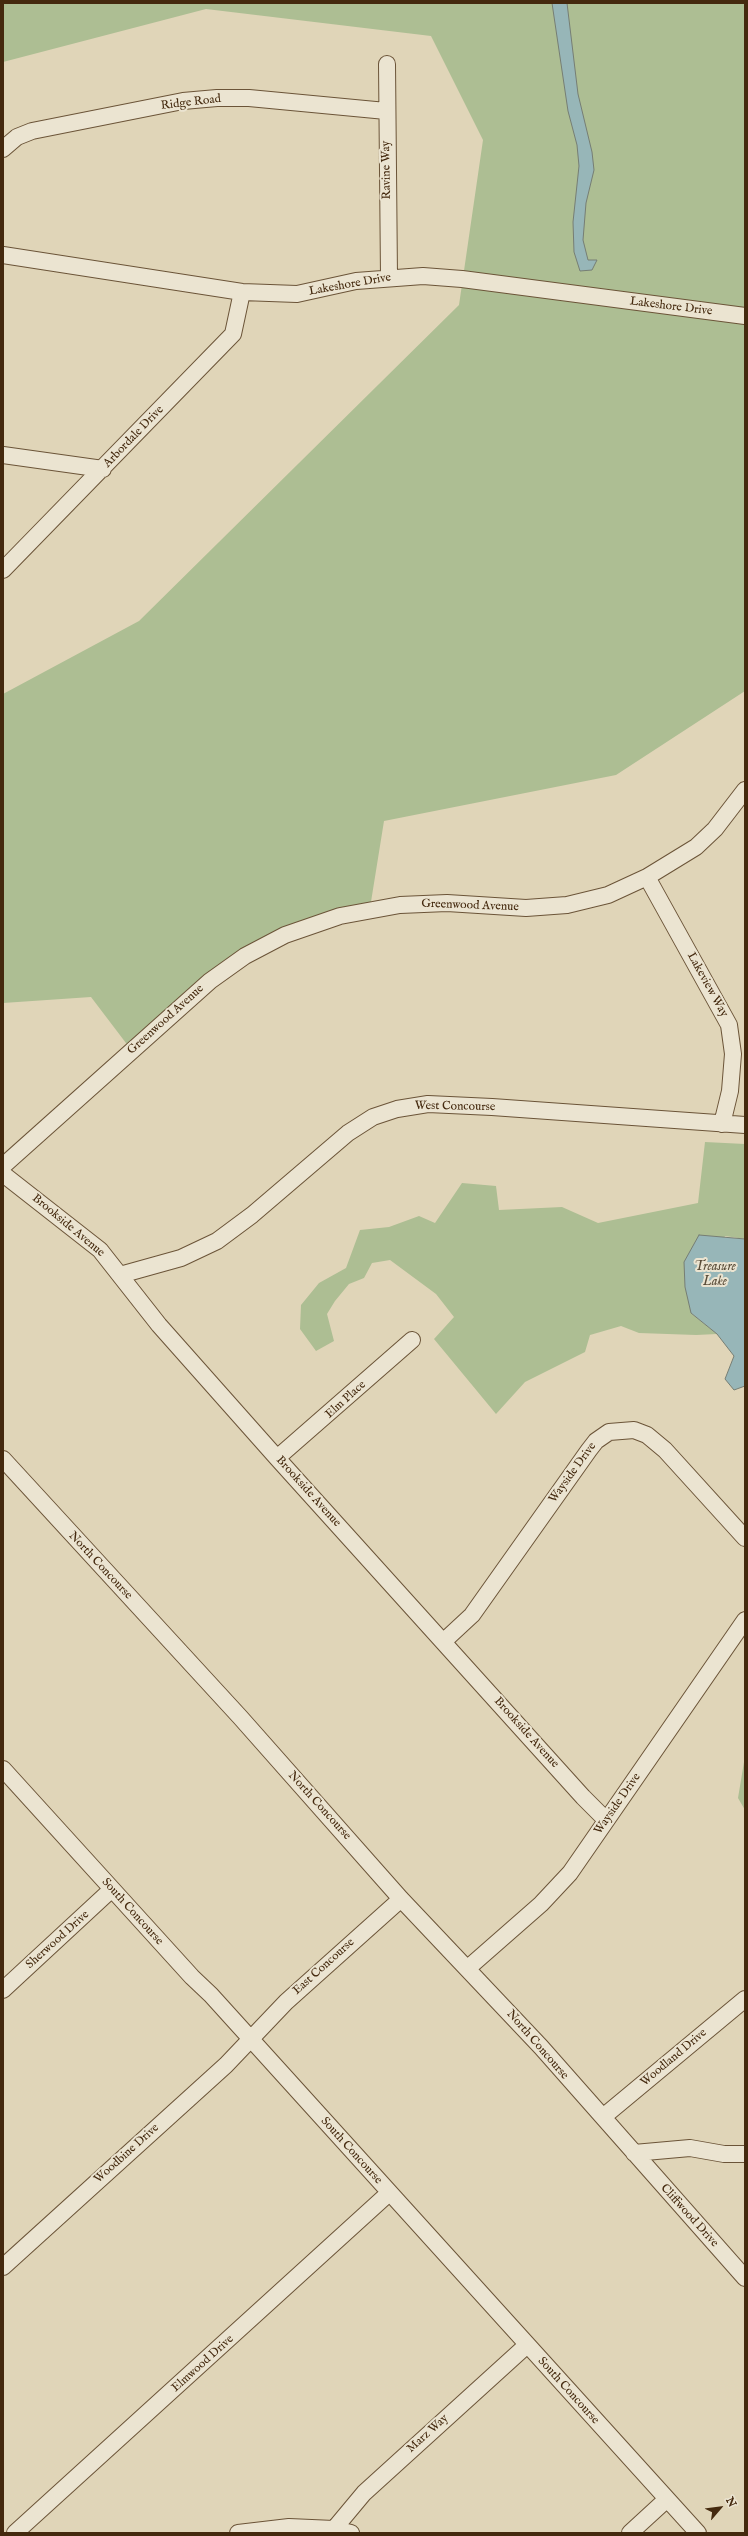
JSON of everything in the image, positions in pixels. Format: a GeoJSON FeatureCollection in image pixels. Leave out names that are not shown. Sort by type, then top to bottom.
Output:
{"type":"FeatureCollection","features":[{"type":"Feature","properties":{"kind":"street","name":"Ravine Way"},"geometry":{"type":"LineString","coordinates":[[387,64],[386,111],[389,277]]}},
{"type":"Feature","properties":{"kind":"street","name":"Ridge Road"},"geometry":{"type":"LineString","coordinates":[[3,149],[18,137],[32,131],[203,99],[249,98],[386,111]]}},
{"type":"Feature","properties":{"kind":"street","name":"Lakeshore Drive"},"geometry":{"type":"LineString","coordinates":[[3,255],[242,292],[297,294],[389,277],[423,276],[462,279],[745,316]]}},
{"type":"Feature","properties":{"kind":"street","name":"Arbordale Drive"},"geometry":{"type":"LineString","coordinates":[[3,570],[233,334],[242,292]]}},
{"type":"Feature","properties":{"kind":"street"},"geometry":{"type":"LineString","coordinates":[[3,455],[103,469]]}},
{"type":"Feature","properties":{"kind":"street","name":"Greenwood Avenue"},"geometry":{"type":"LineString","coordinates":[[3,1166],[210,981],[245,956],[285,935],[340,916],[400,905],[447,903],[526,908],[567,905],[608,895],[647,877],[678,860],[715,829],[745,790]]}},
{"type":"Feature","properties":{"kind":"street","name":"Lakeview Way"},"geometry":{"type":"LineString","coordinates":[[647,877],[728,1025],[733,1054],[730,1091],[722,1124]]}},
{"type":"Feature","properties":{"kind":"street","name":"West Concourse"},"geometry":{"type":"LineString","coordinates":[[120,1276],[182,1258],[217,1241],[252,1215],[348,1133],[373,1117],[397,1109],[428,1104],[492,1107],[745,1125]]}},
{"type":"Feature","properties":{"kind":"street","name":"Brookside Avenue"},"geometry":{"type":"LineString","coordinates":[[3,1174],[100,1250],[159,1325],[277,1458],[444,1641],[583,1797],[606,1820]]}},
{"type":"Feature","properties":{"kind":"street","name":"Elm Place"},"geometry":{"type":"LineString","coordinates":[[277,1458],[412,1340]]}},
{"type":"Feature","properties":{"kind":"street","name":"Wayside Drive"},"geometry":{"type":"LineString","coordinates":[[444,1641],[472,1615],[589,1450],[596,1441],[609,1432],[634,1430],[647,1435],[666,1450],[745,1538]]}},
{"type":"Feature","properties":{"kind":"street","name":"North Concourse"},"geometry":{"type":"LineString","coordinates":[[3,1459],[235,1712],[401,1899],[468,1968],[634,2153]]}},
{"type":"Feature","properties":{"kind":"street","name":"Wayside Drive"},"geometry":{"type":"LineString","coordinates":[[468,1968],[559,1886],[745,1620]]}},
{"type":"Feature","properties":{"kind":"street","name":"South Concourse"},"geometry":{"type":"LineString","coordinates":[[3,1769],[698,2533]]}},
{"type":"Feature","properties":{"kind":"street","name":"Sherwood Drive"},"geometry":{"type":"LineString","coordinates":[[3,1990],[112,1890]]}},
{"type":"Feature","properties":{"kind":"street","name":"East Concourse"},"geometry":{"type":"LineString","coordinates":[[250,2039],[286,2002],[401,1899]]}},
{"type":"Feature","properties":{"kind":"street","name":"Woodland Drive"},"geometry":{"type":"LineString","coordinates":[[603,2117],[745,1999]]}},
{"type":"Feature","properties":{"kind":"street","name":"Woodbine Drive"},"geometry":{"type":"LineString","coordinates":[[3,2267],[226,2065],[250,2039]]}},
{"type":"Feature","properties":{"kind":"street"},"geometry":{"type":"LineString","coordinates":[[634,2153],[690,2148],[724,2154],[745,2154]]}},
{"type":"Feature","properties":{"kind":"street","name":"Cliffwood Drive"},"geometry":{"type":"LineString","coordinates":[[634,2153],[745,2278]]}},
{"type":"Feature","properties":{"kind":"street","name":"Elmwood Drive"},"geometry":{"type":"LineString","coordinates":[[15,2533],[389,2193]]}},
{"type":"Feature","properties":{"kind":"street","name":"Marz Way"},"geometry":{"type":"LineString","coordinates":[[334,2529],[369,2488],[527,2345]]}},
{"type":"Feature","properties":{"kind":"street"},"geometry":{"type":"LineString","coordinates":[[630,2533],[667,2499]]}},
{"type":"Feature","properties":{"kind":"street"},"geometry":{"type":"LineString","coordinates":[[238,2533],[289,2527],[334,2529],[351,2533]]}},
{"type":"Feature","properties":{"kind":"green space"},"geometry":{"type":"Polygon","coordinates":[[[3,3],[745,3],[745,691],[616,775],[384,821],[370,908],[213,975],[129,1047],[91,997],[3,1003],[3,694],[139,621],[459,305],[483,140],[431,36],[206,9],[3,62],[3,3]]]}},
{"type":"Feature","properties":{"kind":"green space"},"geometry":{"type":"Polygon","coordinates":[[[705,1142],[745,1144],[745,1239],[725,1236],[691,1313],[717,1334],[696,1335],[639,1333],[621,1326],[590,1335],[585,1352],[525,1382],[496,1414],[434,1339],[454,1317],[436,1294],[390,1260],[372,1263],[364,1278],[349,1284],[335,1301],[327,1314],[334,1341],[316,1351],[300,1329],[301,1305],[319,1283],[346,1268],[360,1230],[389,1227],[419,1216],[435,1223],[462,1183],[496,1186],[499,1210],[562,1207],[598,1223],[698,1203],[705,1142]]]}},
{"type":"Feature","properties":{"kind":"green space"},"geometry":{"type":"Polygon","coordinates":[[[745,1756],[745,1810],[738,1798],[745,1756]]]}},
{"type":"Feature","properties":{"kind":"water"},"geometry":{"type":"Polygon","coordinates":[[[552,3],[567,3],[578,94],[592,152],[594,170],[586,203],[583,240],[588,260],[597,260],[592,270],[580,271],[574,252],[573,222],[579,166],[577,145],[568,111],[552,3]]]}},
{"type":"Feature","properties":{"kind":"water","name":"Treasure Lake"},"geometry":{"type":"Polygon","coordinates":[[[699,1235],[745,1239],[745,1386],[734,1390],[725,1379],[734,1356],[717,1334],[691,1313],[685,1287],[684,1262],[699,1235]]]}}]}
